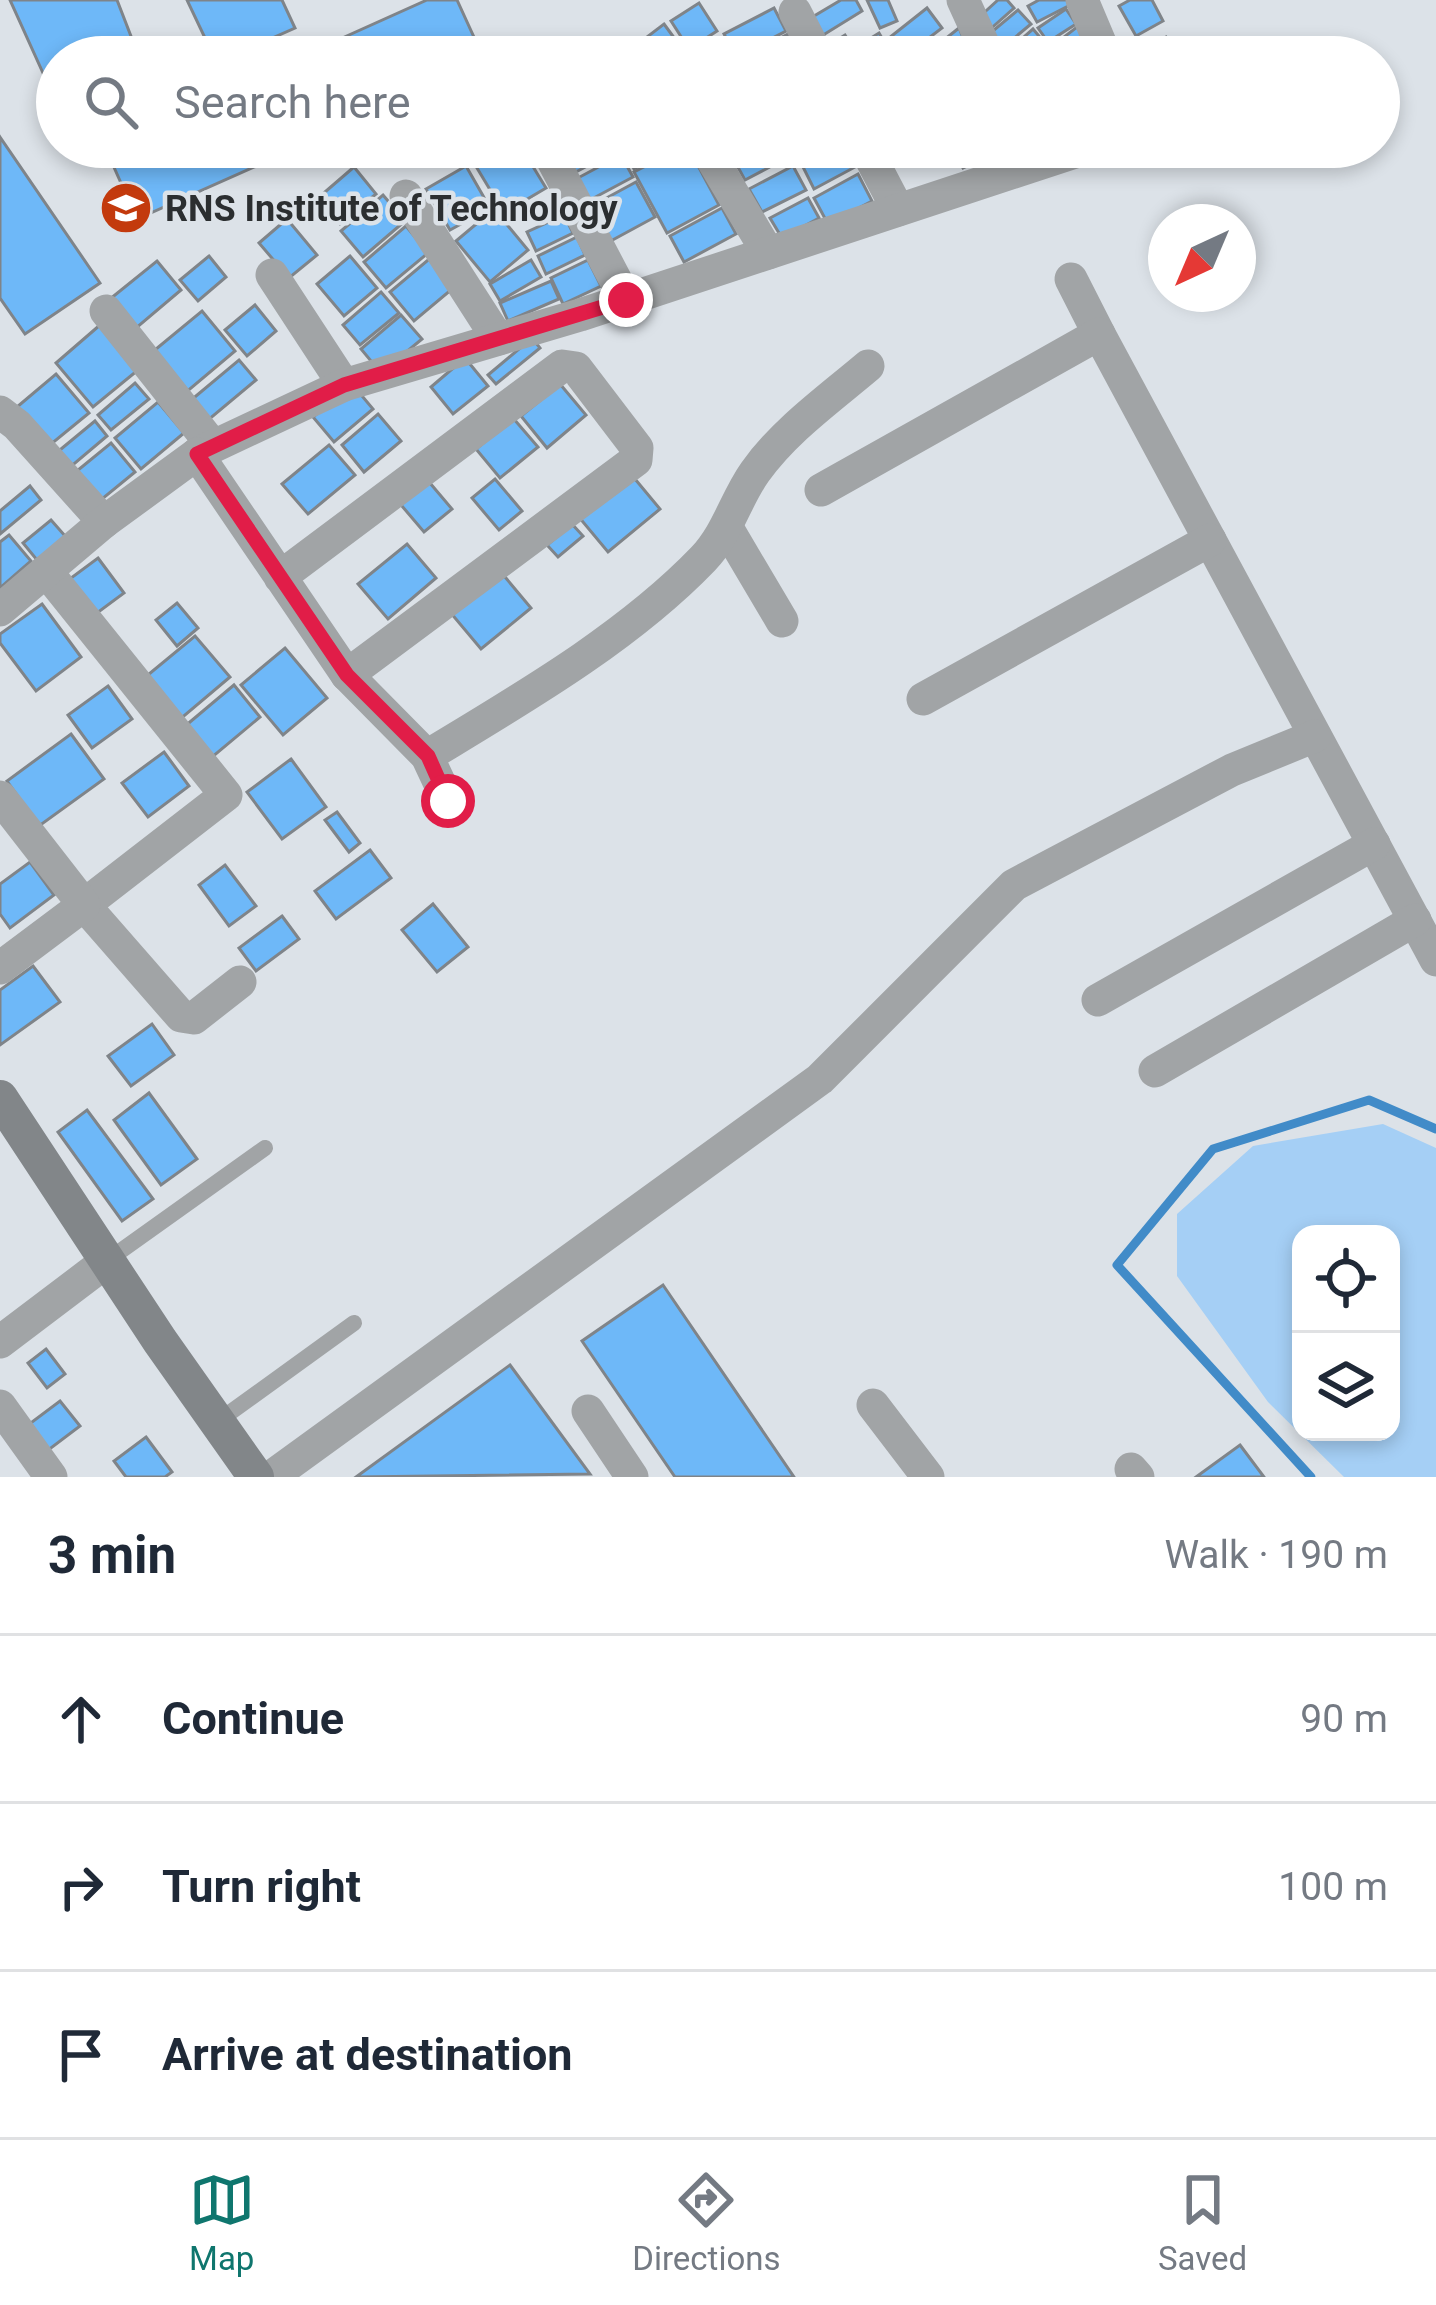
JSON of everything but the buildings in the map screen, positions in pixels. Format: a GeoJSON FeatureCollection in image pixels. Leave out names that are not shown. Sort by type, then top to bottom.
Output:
{"type":"FeatureCollection","features":[{"type":"Feature","properties":{"kind":"main road"},"geometry":{"type":"LineString","coordinates":[[6,1122],[256,1477]]}},
{"type":"Feature","properties":{"kind":"street"},"geometry":{"type":"LineString","coordinates":[[963,0],[979,36]]}},
{"type":"Feature","properties":{"kind":"street"},"geometry":{"type":"LineString","coordinates":[[1082,0],[1097,36]]}},
{"type":"Feature","properties":{"kind":"street"},"geometry":{"type":"LineString","coordinates":[[795,12],[807,36]]}},
{"type":"Feature","properties":{"kind":"street"},"geometry":{"type":"LineString","coordinates":[[557,168],[626,300]]}},
{"type":"Feature","properties":{"kind":"street"},"geometry":{"type":"LineString","coordinates":[[717,168],[768,253]]}},
{"type":"Feature","properties":{"kind":"street"},"geometry":{"type":"LineString","coordinates":[[876,168],[898,210]]}},
{"type":"Feature","properties":{"kind":"street"},"geometry":{"type":"LineString","coordinates":[[0,610],[104,522],[205,450],[344,385],[626,300],[898,210],[1002,168]]}},
{"type":"Feature","properties":{"kind":"street"},"geometry":{"type":"LineString","coordinates":[[406,196],[498,339]]}},
{"type":"Feature","properties":{"kind":"street"},"geometry":{"type":"LineString","coordinates":[[272,275],[344,385]]}},
{"type":"Feature","properties":{"kind":"street"},"geometry":{"type":"LineString","coordinates":[[1071,279],[1436,960]]}},
{"type":"Feature","properties":{"kind":"street"},"geometry":{"type":"LineString","coordinates":[[106,311],[205,450],[280,578],[347,675],[428,756],[448,801]]}},
{"type":"Feature","properties":{"kind":"street"},"geometry":{"type":"LineString","coordinates":[[821,490],[1099,334]]}},
{"type":"Feature","properties":{"kind":"street"},"geometry":{"type":"LineString","coordinates":[[280,578],[562,366],[577,368],[637,448],[636,460],[347,675]]}},
{"type":"Feature","properties":{"kind":"street"},"geometry":{"type":"LineString","coordinates":[[428,756],[510,707],[609,638],[704,558],[773,448],[868,366]]}},
{"type":"Feature","properties":{"kind":"street"},"geometry":{"type":"LineString","coordinates":[[0,412],[104,522]]}},
{"type":"Feature","properties":{"kind":"street"},"geometry":{"type":"LineString","coordinates":[[727,528],[782,622]]}},
{"type":"Feature","properties":{"kind":"street"},"geometry":{"type":"LineString","coordinates":[[923,699],[1210,540]]}},
{"type":"Feature","properties":{"kind":"street"},"geometry":{"type":"LineString","coordinates":[[0,968],[226,795],[46,571]]}},
{"type":"Feature","properties":{"kind":"street"},"geometry":{"type":"LineString","coordinates":[[271,1477],[820,1079],[1014,885],[1232,770],[1315,736]]}},
{"type":"Feature","properties":{"kind":"street"},"geometry":{"type":"LineString","coordinates":[[0,797],[181,1016],[194,1018],[241,982]]}},
{"type":"Feature","properties":{"kind":"street"},"geometry":{"type":"LineString","coordinates":[[1098,1000],[1374,844]]}},
{"type":"Feature","properties":{"kind":"street"},"geometry":{"type":"LineString","coordinates":[[1155,1071],[1414,920]]}},
{"type":"Feature","properties":{"kind":"street"},"geometry":{"type":"LineString","coordinates":[[0,1342],[107,1261]]}},
{"type":"Feature","properties":{"kind":"street"},"geometry":{"type":"LineString","coordinates":[[873,1405],[928,1477]]}},
{"type":"Feature","properties":{"kind":"street"},"geometry":{"type":"LineString","coordinates":[[0,1406],[51,1477]]}},
{"type":"Feature","properties":{"kind":"street"},"geometry":{"type":"LineString","coordinates":[[587,1411],[632,1477]]}},
{"type":"Feature","properties":{"kind":"lane"},"geometry":{"type":"LineString","coordinates":[[107,1261],[266,1148]]}},
{"type":"Feature","properties":{"kind":"lane"},"geometry":{"type":"LineString","coordinates":[[217,1422],[354,1324]]}},
{"type":"Feature","properties":{"kind":"shaded area"},"geometry":{"type":"Polygon","coordinates":[[[1383,1124],[1436,1148],[1436,1477],[1344,1477],[1308,1441],[1400,1441],[1400,1225],[1292,1225],[1292,1426],[1268,1402],[1177,1276],[1177,1214],[1253,1146],[1383,1124]]]}},
{"type":"Feature","properties":{"kind":"waterway"},"geometry":{"type":"LineString","coordinates":[[1311,1477],[1117,1265],[1213,1149],[1369,1100],[1436,1129]]}},
{"type":"Feature","properties":{"kind":"place","name":"RNS Institute of Technology"},"geometry":{"type":"Point","coordinates":[126,208]}},
{"type":"Feature","properties":{"kind":"route"},"geometry":{"type":"LineString","coordinates":[[448,801],[428,756],[347,675],[197,454],[344,385],[626,300]]}}]}
